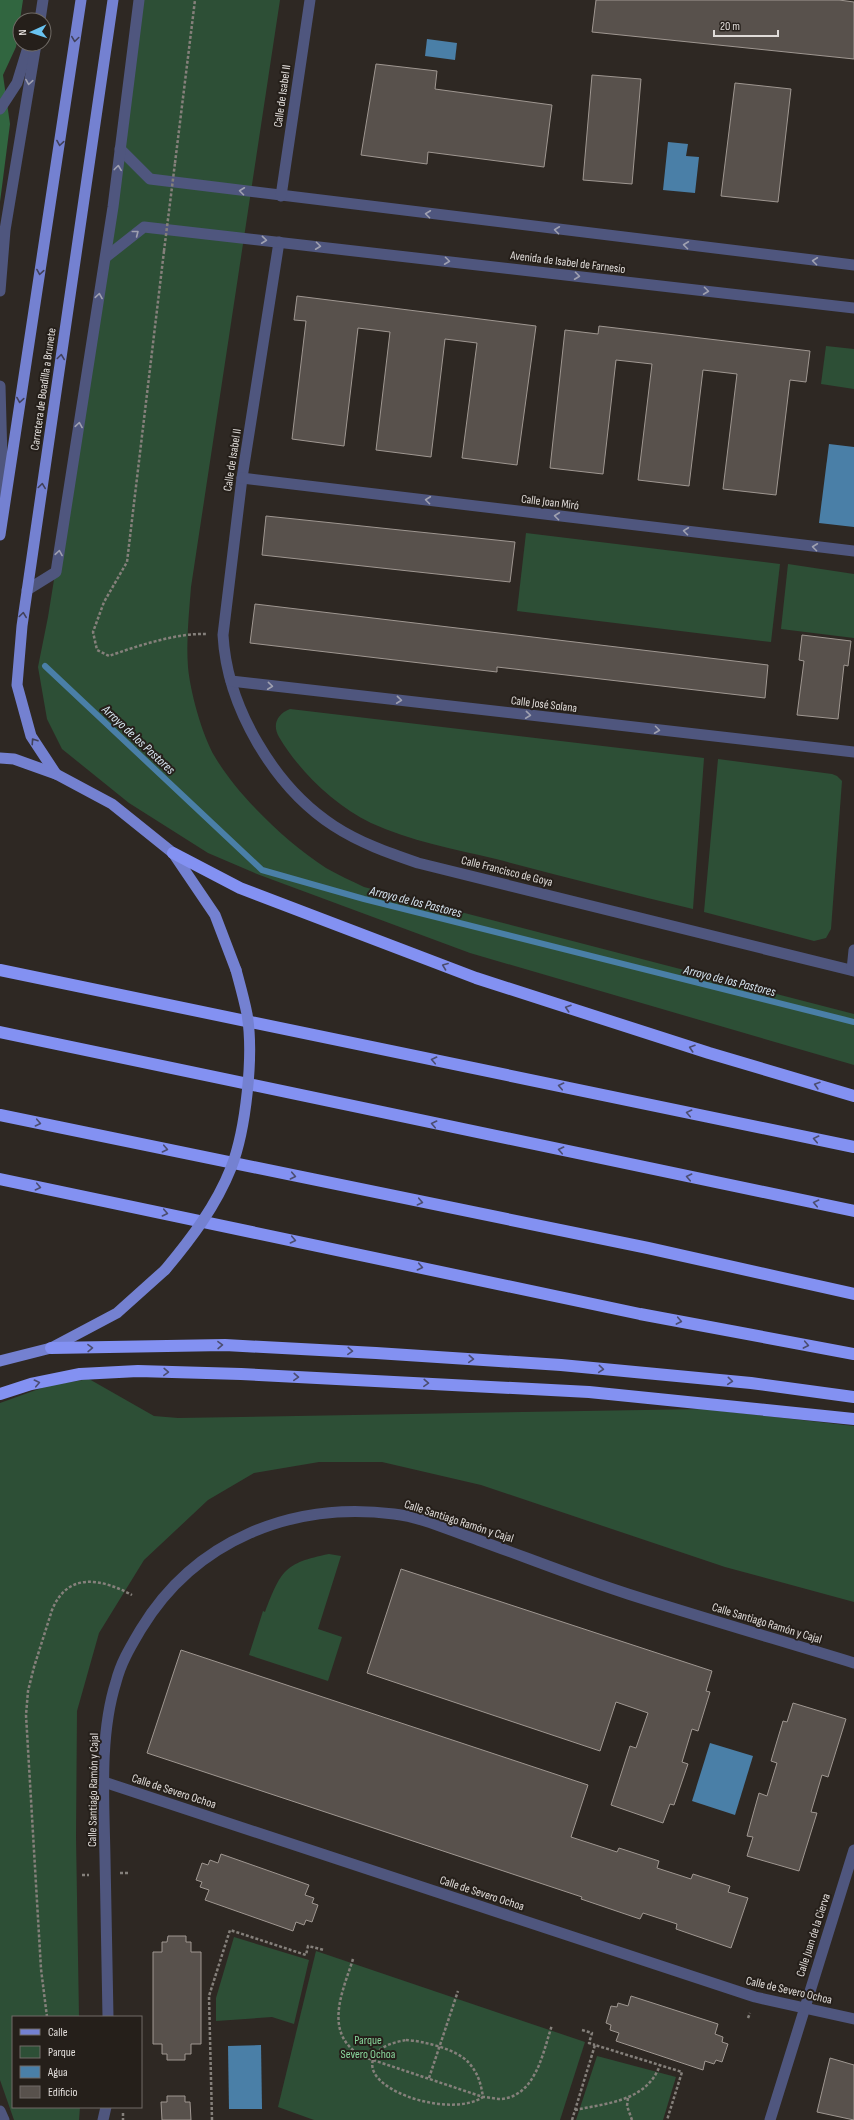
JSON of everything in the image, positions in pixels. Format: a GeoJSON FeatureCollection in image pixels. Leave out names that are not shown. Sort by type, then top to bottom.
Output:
{"type":"FeatureCollection","features":[{"type":"Feature","properties":{"kind":"highway"},"geometry":{"type":"LineString","coordinates":[[173,853],[240,888],[476,978],[709,1053],[854,1096]]}},
{"type":"Feature","properties":{"kind":"highway"},"geometry":{"type":"LineString","coordinates":[[0,970],[854,1148]]}},
{"type":"Feature","properties":{"kind":"highway"},"geometry":{"type":"LineString","coordinates":[[0,1032],[854,1211]]}},
{"type":"Feature","properties":{"kind":"highway"},"geometry":{"type":"LineString","coordinates":[[0,1115],[648,1248],[854,1294]]}},
{"type":"Feature","properties":{"kind":"highway"},"geometry":{"type":"LineString","coordinates":[[0,1178],[640,1314],[854,1354]]}},
{"type":"Feature","properties":{"kind":"highway"},"geometry":{"type":"LineString","coordinates":[[51,1348],[225,1344],[368,1352],[561,1365],[751,1383],[854,1397]]}},
{"type":"Feature","properties":{"kind":"highway"},"geometry":{"type":"LineString","coordinates":[[0,1394],[31,1384],[80,1374],[138,1371],[241,1374],[589,1392],[854,1419]]}},
{"type":"Feature","properties":{"kind":"main road","name":"Carretera de Boadilla a Brunete"},"geometry":{"type":"LineString","coordinates":[[0,535],[81,0]]}},
{"type":"Feature","properties":{"kind":"main road","name":"Carretera de Boadilla a Brunete"},"geometry":{"type":"LineString","coordinates":[[56,774],[30,736],[17,685],[22,626],[27,590],[114,0]]}},
{"type":"Feature","properties":{"kind":"main road"},"geometry":{"type":"LineString","coordinates":[[0,758],[14,759],[56,774],[112,804],[173,853],[215,914],[236,970],[247,1016],[248,1063],[245,1117],[232,1168],[216,1200],[190,1240],[164,1270],[117,1313],[51,1348],[0,1361]]}},
{"type":"Feature","properties":{"kind":"street"},"geometry":{"type":"LineString","coordinates":[[27,590],[56,572],[106,257],[139,0]]}},
{"type":"Feature","properties":{"kind":"street","name":"Calle de Isabel II"},"geometry":{"type":"LineString","coordinates":[[281,196],[310,0]]}},
{"type":"Feature","properties":{"kind":"street"},"geometry":{"type":"LineString","coordinates":[[40,12],[43,1]]}},
{"type":"Feature","properties":{"kind":"street"},"geometry":{"type":"LineString","coordinates":[[0,109],[17,83],[27,52]]}},
{"type":"Feature","properties":{"kind":"street"},"geometry":{"type":"LineString","coordinates":[[0,291],[2,227],[35,52]]}},
{"type":"Feature","properties":{"kind":"street"},"geometry":{"type":"LineString","coordinates":[[120,149],[150,180],[854,265]]}},
{"type":"Feature","properties":{"kind":"street","name":"Avenida de Isabel de Farnesio"},"geometry":{"type":"LineString","coordinates":[[106,257],[144,227],[854,308]]}},
{"type":"Feature","properties":{"kind":"street","name":"Calle de Isabel II"},"geometry":{"type":"LineString","coordinates":[[231,681],[225,660],[223,635],[242,478],[280,242]]}},
{"type":"Feature","properties":{"kind":"street"},"geometry":{"type":"LineString","coordinates":[[0,386],[3,508]]}},
{"type":"Feature","properties":{"kind":"street","name":"Calle Joan Miró"},"geometry":{"type":"LineString","coordinates":[[242,478],[854,552]]}},
{"type":"Feature","properties":{"kind":"street","name":"Calle José Solana"},"geometry":{"type":"LineString","coordinates":[[231,681],[854,752]]}},
{"type":"Feature","properties":{"kind":"street","name":"Calle Francisco de Goya"},"geometry":{"type":"LineString","coordinates":[[231,681],[243,713],[261,749],[286,784],[312,809],[335,826],[378,849],[418,863],[853,971]]}},
{"type":"Feature","properties":{"kind":"street"},"geometry":{"type":"LineString","coordinates":[[853,971],[854,950]]}},
{"type":"Feature","properties":{"kind":"street","name":"Calle Santiago Ramón y Cajal"},"geometry":{"type":"LineString","coordinates":[[108,2016],[104,1782],[107,1729],[115,1684],[124,1657],[154,1608],[186,1572],[218,1549],[256,1529],[294,1518],[348,1511],[396,1514],[444,1528],[627,1594],[854,1663]]}},
{"type":"Feature","properties":{"kind":"street","name":"Calle de Severo Ochoa"},"geometry":{"type":"LineString","coordinates":[[104,1782],[754,1997],[854,2018]]}},
{"type":"Feature","properties":{"kind":"street","name":"Calle Juan de la Cierva"},"geometry":{"type":"LineString","coordinates":[[770,2120],[854,1850]]}},
{"type":"Feature","properties":{"kind":"street"},"geometry":{"type":"LineString","coordinates":[[103,2120],[106,2108]]}},
{"type":"Feature","properties":{"kind":"street"},"geometry":{"type":"LineString","coordinates":[[110,2108],[111,2120]]}},
{"type":"Feature","properties":{"kind":"street"},"geometry":{"type":"LineString","coordinates":[[0,2111],[4,2120]]}},
{"type":"Feature","properties":{"kind":"path"},"geometry":{"type":"LineString","coordinates":[[188,635],[129,649],[109,656],[97,650],[93,632],[104,602],[127,562],[195,0]]}},
{"type":"Feature","properties":{"kind":"path"},"geometry":{"type":"LineString","coordinates":[[47,2016],[40,1954],[26,1715],[28,1691],[56,1600],[77,1583],[90,1581],[115,1586],[132,1595]]}},
{"type":"Feature","properties":{"kind":"path"},"geometry":{"type":"LineString","coordinates":[[212,2120],[209,1996],[230,1930],[306,1955],[308,1946],[324,1950]]}},
{"type":"Feature","properties":{"kind":"path"},"geometry":{"type":"LineString","coordinates":[[353,1960],[339,2005],[341,2033],[348,2046],[361,2056],[483,2097],[502,2099],[523,2092],[534,2077],[552,2025]]}},
{"type":"Feature","properties":{"kind":"path"},"geometry":{"type":"LineString","coordinates":[[429,2078],[458,1991]]}},
{"type":"Feature","properties":{"kind":"path"},"geometry":{"type":"LineString","coordinates":[[582,2030],[592,2033],[589,2043],[682,2072],[667,2120]]}},
{"type":"Feature","properties":{"kind":"path"},"geometry":{"type":"LineString","coordinates":[[382,2086],[373,2070],[373,2060],[376,2053],[391,2043],[406,2040],[423,2041],[439,2047],[468,2062],[480,2080],[483,2097],[477,2105]]}},
{"type":"Feature","properties":{"kind":"path"},"geometry":{"type":"LineString","coordinates":[[572,2120],[595,2045]]}},
{"type":"Feature","properties":{"kind":"path"},"geometry":{"type":"LineString","coordinates":[[575,2110],[609,2105],[629,2098],[649,2085],[656,2076],[660,2065]]}},
{"type":"Feature","properties":{"kind":"path"},"geometry":{"type":"LineString","coordinates":[[629,2098],[627,2106],[632,2120]]}},
{"type":"Feature","properties":{"kind":"green space"},"geometry":{"type":"Polygon","coordinates":[[[0,0],[23,0],[21,12],[12,12],[12,52],[14,52],[3,75],[10,124],[0,202],[0,0]]]}},
{"type":"Feature","properties":{"kind":"green space"},"geometry":{"type":"Polygon","coordinates":[[[143,0],[280,0],[191,587],[187,647],[189,677],[201,725],[210,748],[225,772],[264,818],[295,846],[326,868],[364,887],[854,1014],[854,1065],[470,953],[257,874],[208,853],[129,803],[62,749],[47,719],[38,667],[48,617],[106,257],[143,0]]]}},
{"type":"Feature","properties":{"kind":"green space"},"geometry":{"type":"Polygon","coordinates":[[[826,346],[854,349],[854,389],[821,384],[826,346]]]}},
{"type":"Feature","properties":{"kind":"green space"},"geometry":{"type":"Polygon","coordinates":[[[526,533],[780,564],[771,642],[517,611],[526,533]]]}},
{"type":"Feature","properties":{"kind":"green space"},"geometry":{"type":"Polygon","coordinates":[[[788,564],[854,574],[854,638],[781,629],[788,564]]]}},
{"type":"Feature","properties":{"kind":"green space"},"geometry":{"type":"Polygon","coordinates":[[[290,709],[704,758],[693,909],[432,844],[401,835],[371,823],[357,816],[331,797],[308,775],[287,750],[277,733],[276,724],[279,717],[290,709]]]}},
{"type":"Feature","properties":{"kind":"green space"},"geometry":{"type":"Polygon","coordinates":[[[718,759],[832,774],[837,776],[842,781],[831,929],[826,938],[814,941],[704,912],[718,759]]]}},
{"type":"Feature","properties":{"kind":"green space"},"geometry":{"type":"Polygon","coordinates":[[[89,1379],[154,1416],[178,1418],[704,1409],[854,1426],[854,1602],[725,1567],[481,1485],[382,1462],[319,1462],[254,1473],[208,1500],[144,1560],[99,1633],[77,1711],[76,1837],[79,2016],[12,2016],[12,2108],[80,2108],[79,2120],[14,2120],[0,2080],[0,1403],[47,1386],[89,1379]]]}},
{"type":"Feature","properties":{"kind":"green space"},"geometry":{"type":"Polygon","coordinates":[[[329,1554],[341,1556],[318,1629],[342,1637],[328,1681],[249,1655],[263,1611],[265,1612],[280,1578],[293,1565],[314,1557],[329,1554]]]}},
{"type":"Feature","properties":{"kind":"green space"},"geometry":{"type":"Polygon","coordinates":[[[234,1937],[309,1960],[294,2024],[272,2017],[216,2021],[216,1998],[234,1937]]]}},
{"type":"Feature","properties":{"kind":"green space","name":"Parque Severo Ochoa"},"geometry":{"type":"Polygon","coordinates":[[[316,1951],[585,2042],[560,2120],[314,2120],[278,2107],[316,1951]]]}},
{"type":"Feature","properties":{"kind":"green space"},"geometry":{"type":"Polygon","coordinates":[[[597,2056],[676,2077],[663,2120],[576,2120],[597,2056]]]}},
{"type":"Feature","properties":{"kind":"water"},"geometry":{"type":"Polygon","coordinates":[[[427,39],[457,43],[455,60],[425,56],[427,39]]]}},
{"type":"Feature","properties":{"kind":"water"},"geometry":{"type":"Polygon","coordinates":[[[668,142],[688,144],[686,156],[699,157],[695,193],[663,190],[668,142]]]}},
{"type":"Feature","properties":{"kind":"water"},"geometry":{"type":"Polygon","coordinates":[[[829,444],[854,447],[854,527],[819,523],[829,444]]]}},
{"type":"Feature","properties":{"kind":"water"},"geometry":{"type":"Polygon","coordinates":[[[710,1743],[753,1756],[735,1815],[692,1801],[710,1743]]]}},
{"type":"Feature","properties":{"kind":"water"},"geometry":{"type":"Polygon","coordinates":[[[261,2045],[262,2109],[229,2109],[228,2046],[261,2045]]]}},
{"type":"Feature","properties":{"kind":"building"},"geometry":{"type":"Polygon","coordinates":[[[596,0],[839,0],[854,2],[854,59],[592,32],[596,0]]]}},
{"type":"Feature","properties":{"kind":"building"},"geometry":{"type":"Polygon","coordinates":[[[376,64],[437,71],[435,89],[552,105],[544,167],[428,152],[427,164],[361,155],[376,64]]]}},
{"type":"Feature","properties":{"kind":"building"},"geometry":{"type":"Polygon","coordinates":[[[592,75],[641,79],[632,184],[583,180],[592,75]]]}},
{"type":"Feature","properties":{"kind":"building"},"geometry":{"type":"Polygon","coordinates":[[[735,83],[791,89],[778,202],[721,196],[735,83]]]}},
{"type":"Feature","properties":{"kind":"building"},"geometry":{"type":"Polygon","coordinates":[[[297,296],[536,326],[517,465],[462,458],[477,343],[445,339],[431,457],[376,450],[390,332],[358,328],[344,446],[292,439],[306,321],[294,320],[297,296]]]}},
{"type":"Feature","properties":{"kind":"building"},"geometry":{"type":"Polygon","coordinates":[[[599,326],[810,351],[806,382],[790,380],[776,495],[723,489],[737,374],[703,370],[689,486],[638,480],[652,364],[616,360],[603,474],[550,468],[565,330],[598,334],[599,326]]]}},
{"type":"Feature","properties":{"kind":"building"},"geometry":{"type":"Polygon","coordinates":[[[266,516],[515,542],[510,582],[262,555],[266,516]]]}},
{"type":"Feature","properties":{"kind":"building"},"geometry":{"type":"Polygon","coordinates":[[[255,604],[768,665],[765,698],[497,667],[497,672],[250,643],[255,604]]]}},
{"type":"Feature","properties":{"kind":"building"},"geometry":{"type":"Polygon","coordinates":[[[802,635],[851,641],[848,666],[844,665],[838,719],[797,715],[804,661],[799,660],[802,635]]]}},
{"type":"Feature","properties":{"kind":"building"},"geometry":{"type":"Polygon","coordinates":[[[401,1569],[712,1671],[706,1691],[710,1692],[698,1731],[692,1729],[682,1762],[688,1764],[674,1805],[670,1804],[663,1823],[611,1805],[630,1746],[636,1748],[648,1713],[616,1702],[600,1751],[367,1673],[401,1569]]]}},
{"type":"Feature","properties":{"kind":"building"},"geometry":{"type":"Polygon","coordinates":[[[181,1650],[588,1785],[571,1837],[617,1852],[619,1848],[659,1861],[657,1868],[691,1879],[693,1874],[730,1886],[728,1892],[748,1898],[731,1948],[676,1929],[677,1924],[643,1913],[640,1919],[581,1899],[582,1897],[147,1753],[181,1650]]]}},
{"type":"Feature","properties":{"kind":"building"},"geometry":{"type":"Polygon","coordinates":[[[793,1703],[846,1719],[828,1777],[822,1775],[811,1812],[817,1813],[799,1871],[747,1856],[753,1837],[747,1836],[759,1793],[767,1796],[777,1763],[771,1761],[783,1721],[787,1722],[793,1703]]]}},
{"type":"Feature","properties":{"kind":"building"},"geometry":{"type":"Polygon","coordinates":[[[221,1854],[309,1885],[305,1895],[314,1898],[312,1903],[318,1905],[312,1922],[306,1920],[304,1925],[296,1922],[293,1931],[205,1900],[209,1890],[200,1887],[202,1882],[196,1880],[202,1863],[208,1865],[210,1860],[218,1863],[221,1854]]]}},
{"type":"Feature","properties":{"kind":"building"},"geometry":{"type":"Polygon","coordinates":[[[168,1936],[186,1936],[186,1942],[191,1942],[191,1952],[201,1952],[201,2044],[191,2044],[191,2054],[185,2054],[185,2060],[167,2060],[167,2054],[162,2054],[162,2044],[153,2044],[153,1952],[162,1952],[162,1942],[167,1942],[168,1936]]]}},
{"type":"Feature","properties":{"kind":"building"},"geometry":{"type":"Polygon","coordinates":[[[631,1996],[718,2024],[715,2034],[723,2037],[722,2042],[728,2044],[722,2062],[716,2060],[714,2064],[705,2061],[703,2070],[616,2041],[619,2033],[610,2030],[611,2025],[606,2023],[611,2006],[617,2007],[618,2003],[628,2006],[631,1996]]]}},
{"type":"Feature","properties":{"kind":"building"},"geometry":{"type":"Polygon","coordinates":[[[830,2058],[854,2065],[854,2120],[817,2112],[830,2058]]]}},
{"type":"Feature","properties":{"kind":"building"},"geometry":{"type":"Polygon","coordinates":[[[167,2096],[185,2096],[185,2102],[190,2102],[191,2120],[162,2120],[161,2102],[167,2102],[167,2096]]]}},
{"type":"Feature","properties":{"kind":"waterway","name":"Arroyo de los Pastores"},"geometry":{"type":"LineString","coordinates":[[45,666],[262,870],[364,899],[854,1022]]}}]}
